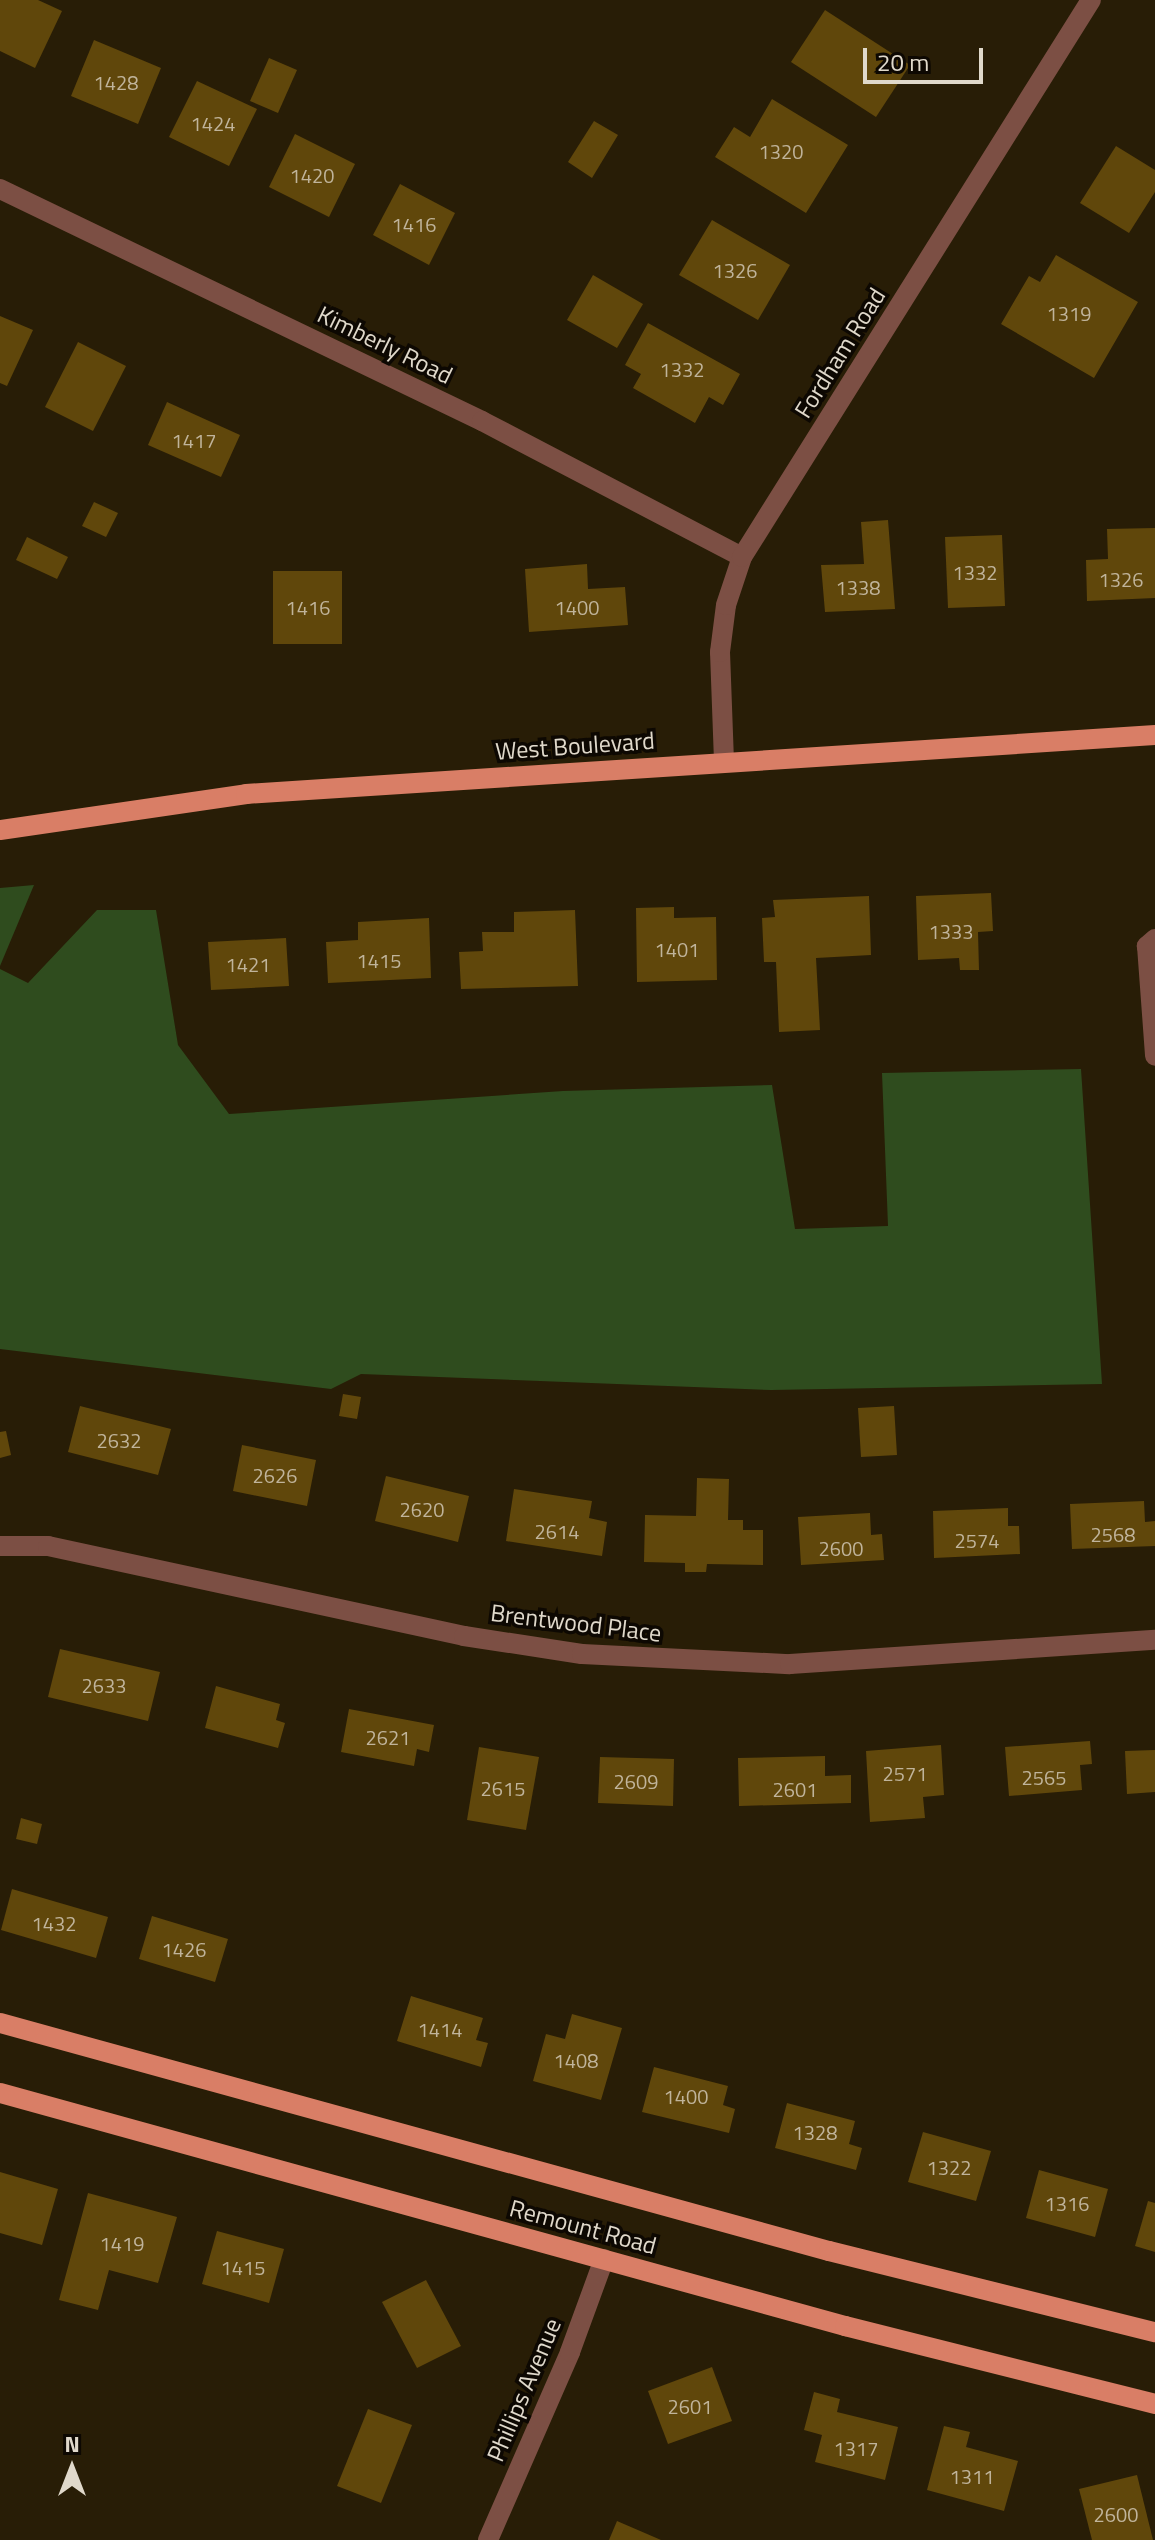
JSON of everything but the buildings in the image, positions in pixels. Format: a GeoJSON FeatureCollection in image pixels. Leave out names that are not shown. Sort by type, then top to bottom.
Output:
{"type":"FeatureCollection","features":[{"type":"Feature","properties":{"kind":"main road","name":"West Boulevard"},"geometry":{"type":"LineString","coordinates":[[0,830],[246,794],[1155,735]]}},
{"type":"Feature","properties":{"kind":"main road","name":"Remount Road"},"geometry":{"type":"LineString","coordinates":[[0,2023],[814,2247],[1155,2332]]}},
{"type":"Feature","properties":{"kind":"main road","name":"Remount Road"},"geometry":{"type":"LineString","coordinates":[[0,2093],[604,2259],[1155,2404]]}},
{"type":"Feature","properties":{"kind":"street","name":"Fordham Road"},"geometry":{"type":"LineString","coordinates":[[724,761],[720,652],[726,605],[742,557],[1091,0]]}},
{"type":"Feature","properties":{"kind":"street","name":"Kimberly Road"},"geometry":{"type":"LineString","coordinates":[[0,189],[470,415],[742,557]]}},
{"type":"Feature","properties":{"kind":"street"},"geometry":{"type":"LineString","coordinates":[[1155,939],[1147,946],[1155,1056]]}},
{"type":"Feature","properties":{"kind":"street","name":"Brentwood Place"},"geometry":{"type":"LineString","coordinates":[[0,1546],[48,1546],[464,1636],[596,1655],[790,1664],[1155,1640]]}},
{"type":"Feature","properties":{"kind":"street","name":"Phillips Avenue"},"geometry":{"type":"LineString","coordinates":[[488,2540],[570,2352],[604,2259]]}},
{"type":"Feature","properties":{"kind":"green space"},"geometry":{"type":"Polygon","coordinates":[[[34,885],[0,966],[0,888],[34,885]]]}},
{"type":"Feature","properties":{"kind":"green space"},"geometry":{"type":"Polygon","coordinates":[[[97,910],[156,910],[178,1045],[229,1114],[563,1091],[772,1085],[795,1229],[888,1226],[882,1073],[1081,1069],[1102,1384],[771,1390],[361,1374],[331,1389],[0,1349],[0,969],[28,983],[97,910]]]}}]}
